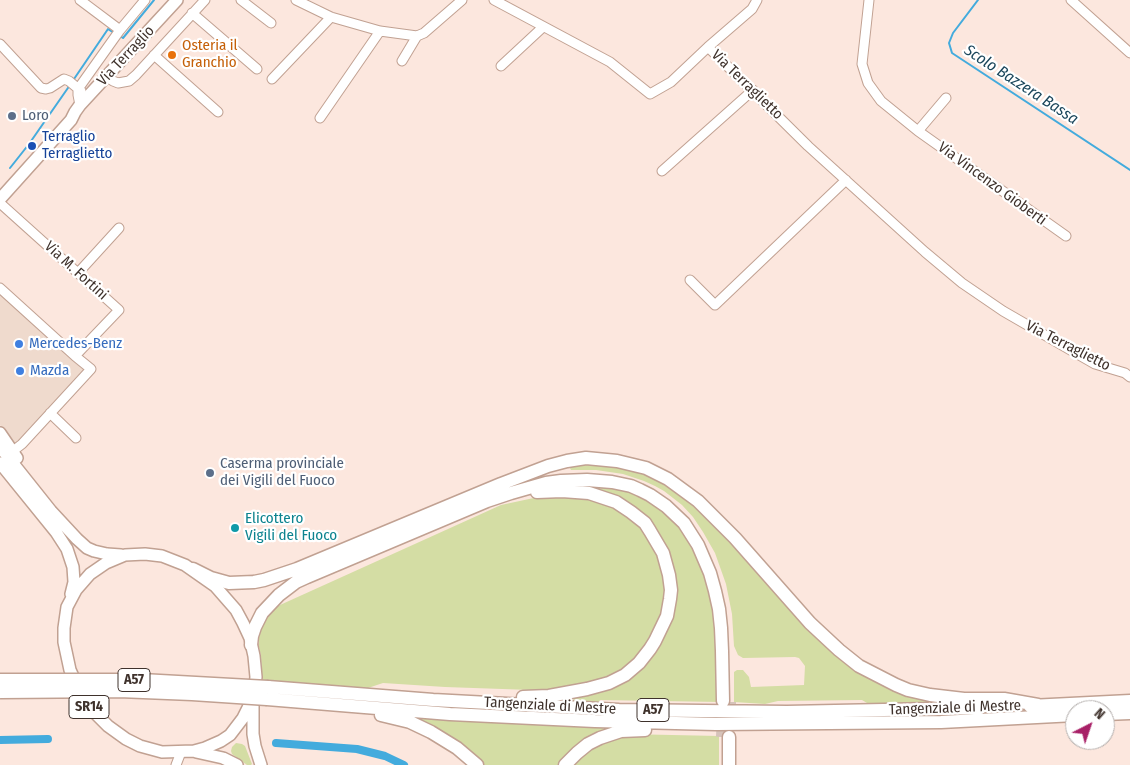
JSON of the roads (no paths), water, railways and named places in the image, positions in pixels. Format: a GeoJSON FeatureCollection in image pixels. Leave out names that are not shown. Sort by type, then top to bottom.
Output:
{"type":"FeatureCollection","features":[{"type":"Feature","properties":{"kind":"highway","name":"A57"},"geometry":{"type":"LineString","coordinates":[[193,570],[229,583],[264,580],[296,569],[558,463],[578,459],[617,460],[646,468],[678,485],[703,505],[735,538],[810,623],[859,666],[908,690],[930,695],[969,700],[1004,700],[1038,705]]}},
{"type":"Feature","properties":{"kind":"highway","name":"A57"},"geometry":{"type":"LineString","coordinates":[[251,645],[255,627],[262,613],[279,595],[296,582],[307,577],[487,501],[511,493],[546,483],[561,481],[587,480],[612,482],[631,486],[650,494],[678,517],[694,538],[707,564],[719,609],[726,702],[728,627],[721,582],[708,548],[699,533],[670,498],[648,485],[628,478],[587,472],[565,473],[526,480],[501,486],[470,498]]}},
{"type":"Feature","properties":{"kind":"highway","name":"A57"},"geometry":{"type":"LineString","coordinates":[[409,699],[440,694],[543,697],[600,686],[625,675],[639,663],[650,649],[664,624],[670,599],[668,567],[655,538],[644,523],[632,512],[607,498],[572,491],[535,492],[487,501]]}},
{"type":"Feature","properties":{"kind":"highway","name":"Tangenziale di Mestre"},"geometry":{"type":"LineString","coordinates":[[0,680],[142,680],[268,693],[380,709],[595,721],[716,724],[941,722],[1065,715]]}},
{"type":"Feature","properties":{"kind":"highway","name":"Tangenziale di Mestre"},"geometry":{"type":"LineString","coordinates":[[0,692],[268,693],[619,710],[717,711],[846,711],[1130,701]]}},
{"type":"Feature","properties":{"kind":"highway","name":"A57"},"geometry":{"type":"LineString","coordinates":[[335,704],[398,719],[421,727],[444,739],[477,765]]}},
{"type":"Feature","properties":{"kind":"highway"},"geometry":{"type":"LineString","coordinates":[[1115,714],[1130,713]]}},
{"type":"Feature","properties":{"kind":"highway","name":"A57"},"geometry":{"type":"LineString","coordinates":[[565,765],[577,752],[588,744],[621,731],[698,730],[716,724]]}},
{"type":"Feature","properties":{"kind":"highway"},"geometry":{"type":"LineString","coordinates":[[722,765],[725,737],[729,765]]}},
{"type":"Feature","properties":{"kind":"main road","name":"Via Terraglio"},"geometry":{"type":"LineString","coordinates":[[0,199],[71,120],[88,96],[177,0]]}},
{"type":"Feature","properties":{"kind":"main road","name":"Via Terraglio"},"geometry":{"type":"LineString","coordinates":[[0,190],[67,116],[77,109]]}},
{"type":"Feature","properties":{"kind":"main road","name":"SR14"},"geometry":{"type":"LineString","coordinates":[[0,433],[8,459],[70,534],[87,548],[107,554],[145,554],[162,556],[176,561],[193,570],[215,586],[230,603],[243,623],[256,667],[252,708],[255,746],[261,765]]}},
{"type":"Feature","properties":{"kind":"main road","name":"SR14"},"geometry":{"type":"LineString","coordinates":[[0,447],[40,513],[63,541],[71,558],[74,577],[66,613],[64,642],[73,678],[90,708],[114,730],[133,743],[162,752],[184,752],[210,746],[230,735],[246,713],[254,692]]}},
{"type":"Feature","properties":{"kind":"main road","name":"SR14"},"geometry":{"type":"LineString","coordinates":[[0,473],[18,495],[40,513]]}},
{"type":"Feature","properties":{"kind":"main road","name":"SR14"},"geometry":{"type":"LineString","coordinates":[[70,601],[80,585],[95,570],[106,562],[125,555]]}},
{"type":"Feature","properties":{"kind":"main road","name":"SR14"},"geometry":{"type":"LineString","coordinates":[[184,752],[213,755],[237,765]]}},
{"type":"Feature","properties":{"kind":"street"},"geometry":{"type":"LineString","coordinates":[[80,0],[109,22],[117,32]]}},
{"type":"Feature","properties":{"kind":"street"},"geometry":{"type":"LineString","coordinates":[[74,85],[144,0]]}},
{"type":"Feature","properties":{"kind":"street"},"geometry":{"type":"LineString","coordinates":[[107,77],[118,83],[129,81],[136,76],[205,0]]}},
{"type":"Feature","properties":{"kind":"street"},"geometry":{"type":"LineString","coordinates":[[241,0],[271,23]]}},
{"type":"Feature","properties":{"kind":"street"},"geometry":{"type":"LineString","coordinates":[[296,0],[331,16],[380,31],[417,36],[424,33],[462,0]]}},
{"type":"Feature","properties":{"kind":"street","name":"Via Terraglietto"},"geometry":{"type":"LineString","coordinates":[[494,0],[610,62],[650,94],[671,82],[708,47],[808,146],[962,283],[1003,311],[1074,352],[1096,364],[1125,373],[1130,377]]}},
{"type":"Feature","properties":{"kind":"street"},"geometry":{"type":"LineString","coordinates":[[708,47],[752,9],[757,0]]}},
{"type":"Feature","properties":{"kind":"street","name":"Via Vincenzo Gioberti"},"geometry":{"type":"LineString","coordinates":[[869,0],[862,64],[873,90],[882,101],[918,130],[1066,236]]}},
{"type":"Feature","properties":{"kind":"street"},"geometry":{"type":"LineString","coordinates":[[1070,0],[1130,53]]}},
{"type":"Feature","properties":{"kind":"street"},"geometry":{"type":"LineString","coordinates":[[192,13],[257,69]]}},
{"type":"Feature","properties":{"kind":"street"},"geometry":{"type":"LineString","coordinates":[[272,79],[331,16]]}},
{"type":"Feature","properties":{"kind":"street"},"geometry":{"type":"LineString","coordinates":[[501,66],[543,27]]}},
{"type":"Feature","properties":{"kind":"street"},"geometry":{"type":"LineString","coordinates":[[320,118],[380,31]]}},
{"type":"Feature","properties":{"kind":"street"},"geometry":{"type":"LineString","coordinates":[[402,61],[417,36]]}},
{"type":"Feature","properties":{"kind":"street"},"geometry":{"type":"LineString","coordinates":[[0,44],[41,88],[50,88],[64,80],[88,96]]}},
{"type":"Feature","properties":{"kind":"street"},"geometry":{"type":"LineString","coordinates":[[154,56],[218,112]]}},
{"type":"Feature","properties":{"kind":"street"},"geometry":{"type":"LineString","coordinates":[[74,85],[78,96],[77,109]]}},
{"type":"Feature","properties":{"kind":"street"},"geometry":{"type":"LineString","coordinates":[[662,171],[752,90]]}},
{"type":"Feature","properties":{"kind":"street"},"geometry":{"type":"LineString","coordinates":[[918,130],[946,98]]}},
{"type":"Feature","properties":{"kind":"street"},"geometry":{"type":"LineString","coordinates":[[690,280],[714,305],[846,180]]}},
{"type":"Feature","properties":{"kind":"street","name":"Via M. Fortini"},"geometry":{"type":"LineString","coordinates":[[0,203],[118,310],[75,356]]}},
{"type":"Feature","properties":{"kind":"street"},"geometry":{"type":"LineString","coordinates":[[78,273],[119,228]]}},
{"type":"Feature","properties":{"kind":"street"},"geometry":{"type":"LineString","coordinates":[[0,288],[91,369],[8,459]]}},
{"type":"Feature","properties":{"kind":"street"},"geometry":{"type":"LineString","coordinates":[[50,413],[76,438]]}},
{"type":"Feature","properties":{"kind":"street"},"geometry":{"type":"LineString","coordinates":[[176,765],[184,752]]}},
{"type":"Feature","properties":{"kind":"waterway"},"geometry":{"type":"LineString","coordinates":[[120,36],[123,38],[154,0]]}},
{"type":"Feature","properties":{"kind":"waterway","name":"Scolo Bazzera Bassa"},"geometry":{"type":"LineString","coordinates":[[978,0],[953,33],[949,43],[952,53],[1130,170]]}},
{"type":"Feature","properties":{"kind":"waterway"},"geometry":{"type":"LineString","coordinates":[[74,79],[108,29],[114,33]]}},
{"type":"Feature","properties":{"kind":"waterway"},"geometry":{"type":"LineString","coordinates":[[10,168],[70,85]]}},
{"type":"Feature","properties":{"kind":"waterway"},"geometry":{"type":"LineString","coordinates":[[0,740],[48,739]]}},
{"type":"Feature","properties":{"kind":"waterway"},"geometry":{"type":"LineString","coordinates":[[276,743],[357,749],[385,756],[404,765]]}},
{"type":"Feature","properties":{"kind":"tunnel"},"geometry":{"type":"LineString","coordinates":[[730,702],[730,722]]}},
{"type":"Feature","properties":{"kind":"tunnel"},"geometry":{"type":"LineString","coordinates":[[722,737],[723,714]]}},
{"type":"Feature","properties":{"kind":"place","name":"Osteria il Granchio"},"geometry":{"type":"Point","coordinates":[172,55]}},
{"type":"Feature","properties":{"kind":"place","name":"Loro"},"geometry":{"type":"Point","coordinates":[12,116]}},
{"type":"Feature","properties":{"kind":"place","name":"Terraglio Terraglietto"},"geometry":{"type":"Point","coordinates":[32,146]}},
{"type":"Feature","properties":{"kind":"place","name":"Mercedes-Benz"},"geometry":{"type":"Point","coordinates":[19,344]}},
{"type":"Feature","properties":{"kind":"place","name":"Mazda"},"geometry":{"type":"Point","coordinates":[20,371]}},
{"type":"Feature","properties":{"kind":"place","name":"Caserma provinciale dei Vigili del Fuoco"},"geometry":{"type":"Point","coordinates":[210,473]}},
{"type":"Feature","properties":{"kind":"place","name":"Elicottero Vigili del Fuoco"},"geometry":{"type":"Point","coordinates":[235,528]}}]}
